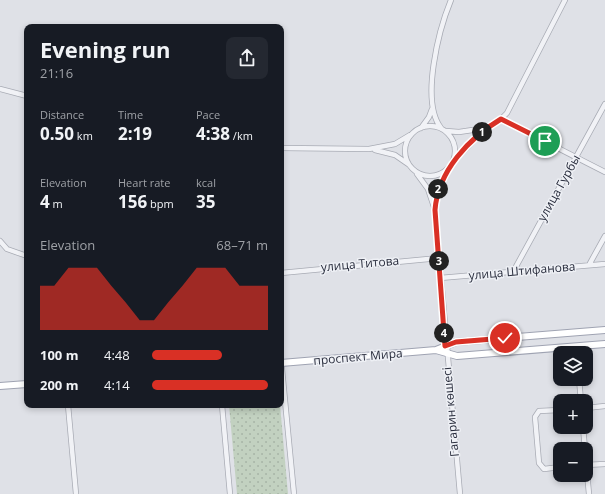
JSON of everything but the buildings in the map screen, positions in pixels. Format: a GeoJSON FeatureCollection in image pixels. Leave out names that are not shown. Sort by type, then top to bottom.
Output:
{"type":"FeatureCollection","features":[{"type":"Feature","properties":{"kind":"main road","name":"проспект Мира"},"geometry":{"type":"LineString","coordinates":[[284,363],[436,350],[456,342],[605,330]]}},
{"type":"Feature","properties":{"kind":"main road","name":"проспект Мира"},"geometry":{"type":"LineString","coordinates":[[593,346],[605,344]]}},
{"type":"Feature","properties":{"kind":"main road","name":"проспект Мира"},"geometry":{"type":"LineString","coordinates":[[436,350],[456,356],[553,351]]}},
{"type":"Feature","properties":{"kind":"main road"},"geometry":{"type":"LineString","coordinates":[[0,386],[24,384]]}},
{"type":"Feature","properties":{"kind":"street"},"geometry":{"type":"LineString","coordinates":[[284,148],[369,149],[395,144],[421,128],[429,118],[432,107],[432,82],[436,54],[451,0]]}},
{"type":"Feature","properties":{"kind":"street"},"geometry":{"type":"LineString","coordinates":[[453,162],[488,127],[501,119],[512,102],[565,0]]}},
{"type":"Feature","properties":{"kind":"street"},"geometry":{"type":"LineString","coordinates":[[0,89],[24,95]]}},
{"type":"Feature","properties":{"kind":"street","name":"улица Гурбы"},"geometry":{"type":"LineString","coordinates":[[513,272],[605,104]]}},
{"type":"Feature","properties":{"kind":"street"},"geometry":{"type":"LineString","coordinates":[[432,107],[436,120],[443,130],[450,136],[456,153],[436,197],[435,210]]}},
{"type":"Feature","properties":{"kind":"street"},"geometry":{"type":"LineString","coordinates":[[501,119],[605,172]]}},
{"type":"Feature","properties":{"kind":"street"},"geometry":{"type":"LineString","coordinates":[[421,128],[433,126],[443,130],[459,132],[488,127]]}},
{"type":"Feature","properties":{"kind":"street"},"geometry":{"type":"LineString","coordinates":[[409,165],[405,149],[412,134]]}},
{"type":"Feature","properties":{"kind":"street"},"geometry":{"type":"LineString","coordinates":[[369,149],[395,155],[409,165],[428,189],[435,210]]}},
{"type":"Feature","properties":{"kind":"street"},"geometry":{"type":"LineString","coordinates":[[415,172],[424,176],[435,176],[449,169]]}},
{"type":"Feature","properties":{"kind":"street","name":"Гагарин көшесі"},"geometry":{"type":"LineString","coordinates":[[435,210],[445,346],[460,494]]}},
{"type":"Feature","properties":{"kind":"street"},"geometry":{"type":"LineString","coordinates":[[589,265],[605,236]]}},
{"type":"Feature","properties":{"kind":"street"},"geometry":{"type":"LineString","coordinates":[[0,241],[10,250],[24,255]]}},
{"type":"Feature","properties":{"kind":"street","name":"улица Титова"},"geometry":{"type":"LineString","coordinates":[[284,273],[439,258]]}},
{"type":"Feature","properties":{"kind":"street","name":"улица Штифанова"},"geometry":{"type":"LineString","coordinates":[[440,278],[605,264]]}},
{"type":"Feature","properties":{"kind":"street"},"geometry":{"type":"LineString","coordinates":[[284,393],[294,494]]}},
{"type":"Feature","properties":{"kind":"street"},"geometry":{"type":"LineString","coordinates":[[593,407],[605,406]]}},
{"type":"Feature","properties":{"kind":"street"},"geometry":{"type":"LineString","coordinates":[[68,408],[76,494]]}},
{"type":"Feature","properties":{"kind":"street"},"geometry":{"type":"LineString","coordinates":[[222,408],[230,494]]}},
{"type":"Feature","properties":{"kind":"street"},"geometry":{"type":"LineString","coordinates":[[553,410],[539,411],[535,417],[539,463],[544,469],[553,468]]}},
{"type":"Feature","properties":{"kind":"street"},"geometry":{"type":"LineString","coordinates":[[593,465],[605,464]]}},
{"type":"Feature","properties":{"kind":"street"},"geometry":{"type":"LineString","coordinates":[[588,482],[589,494]]}},
{"type":"Feature","properties":{"kind":"green space"},"geometry":{"type":"Polygon","coordinates":[[[229,408],[280,408],[288,494],[237,494],[229,408]]]}},
{"type":"Feature","properties":{"kind":"route"},"geometry":{"type":"LineString","coordinates":[[505,338],[456,342],[445,346],[435,210],[436,197],[442,180],[453,162],[469,144],[488,127],[501,119],[545,141]]}}]}
